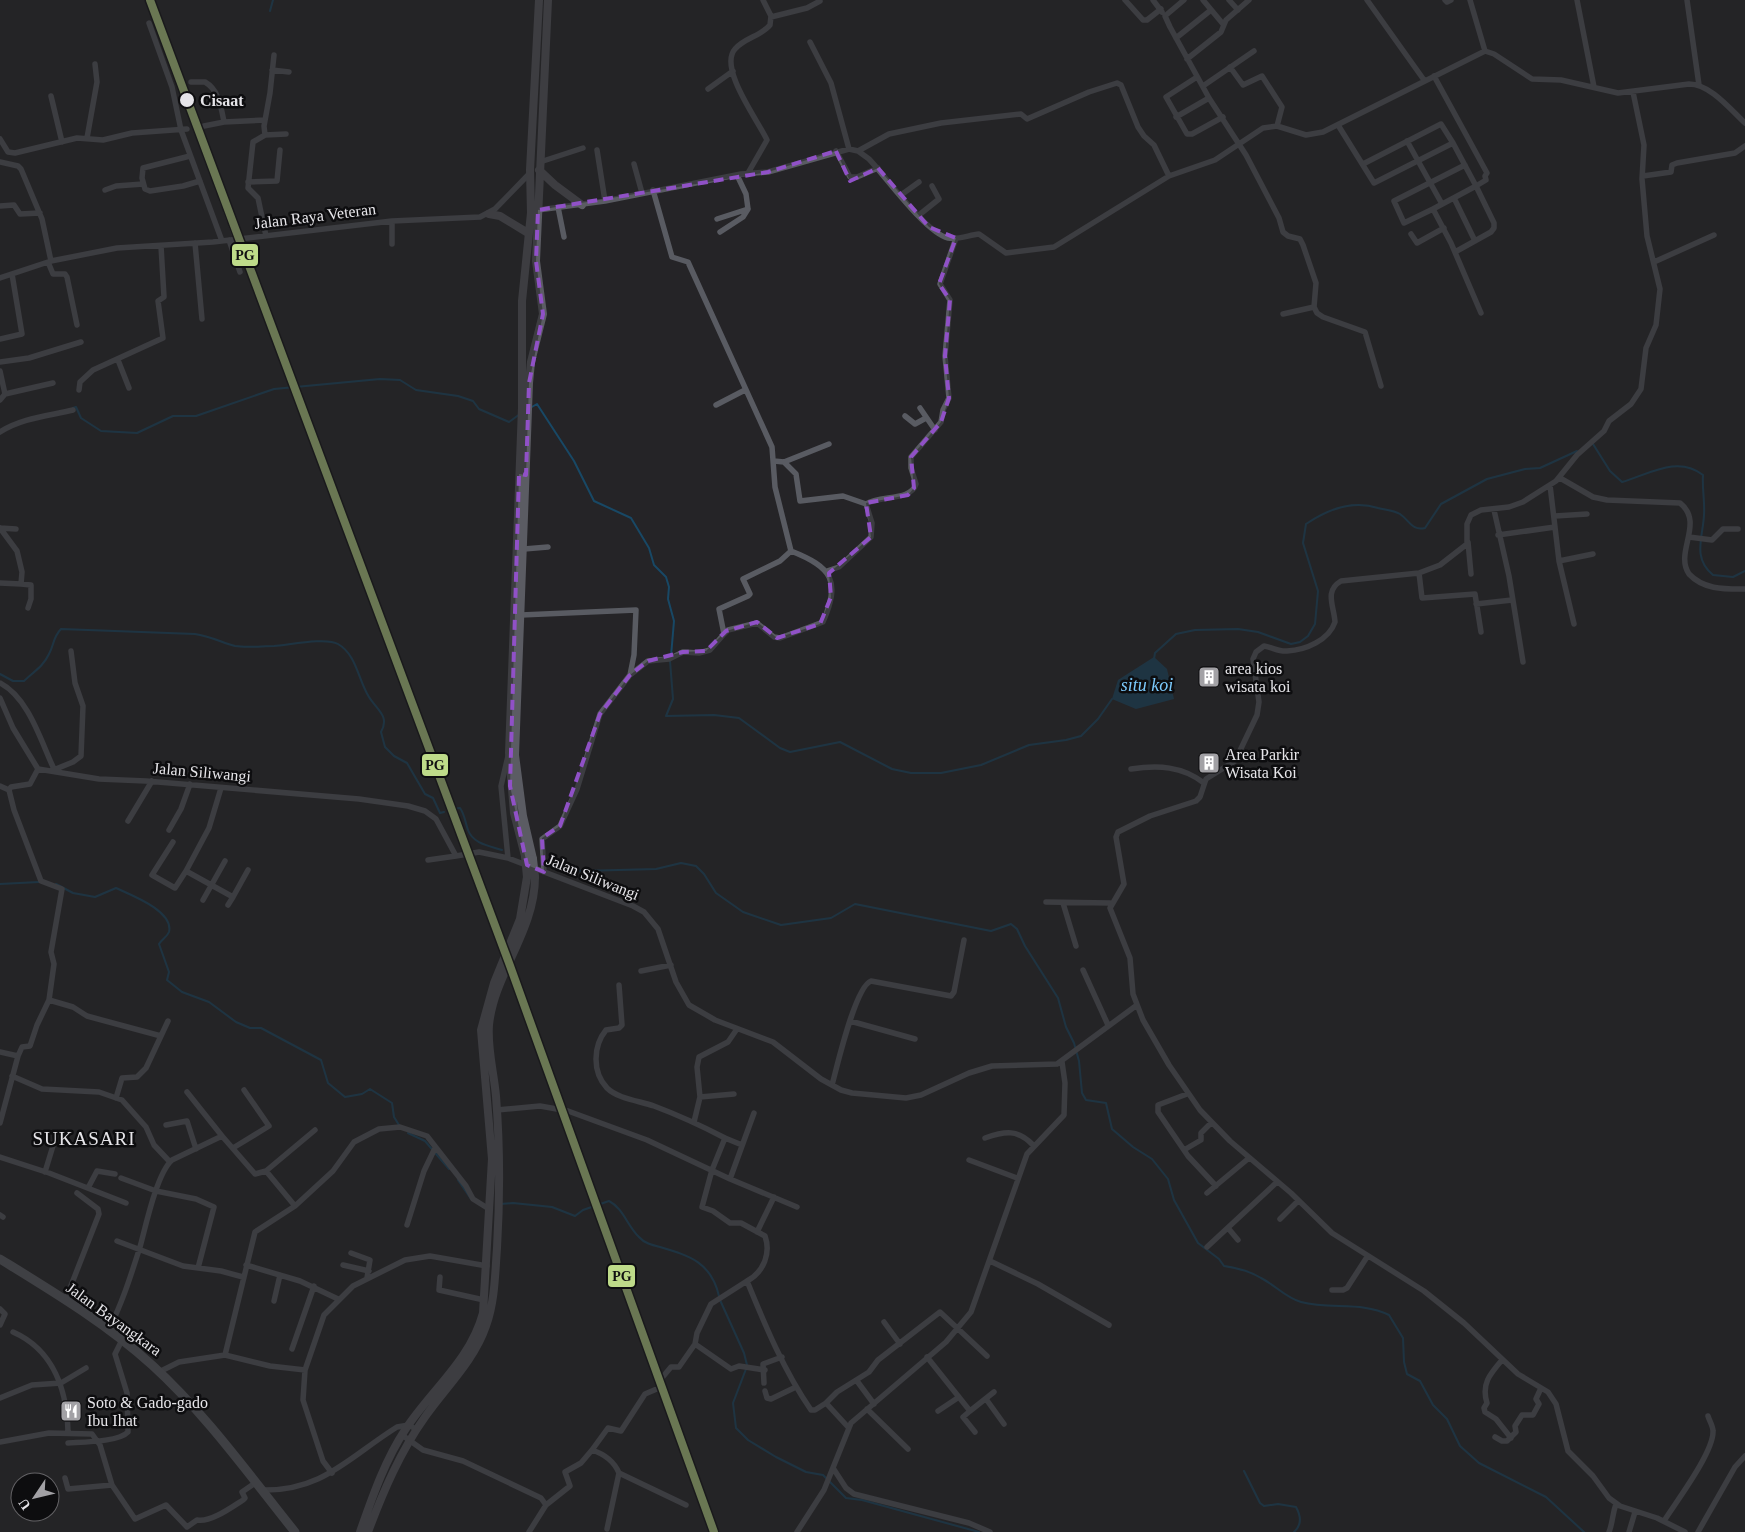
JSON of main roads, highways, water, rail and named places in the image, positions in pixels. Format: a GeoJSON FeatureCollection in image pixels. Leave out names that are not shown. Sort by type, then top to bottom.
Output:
{"type":"FeatureCollection","features":[{"type":"Feature","properties":{"kind":"highway","name":"Jalan Bayangkara"},"geometry":{"type":"LineString","coordinates":[[0,1259],[122,1340],[159,1372],[258,1486],[295,1532]]}},
{"type":"Feature","properties":{"kind":"main road"},"geometry":{"type":"LineString","coordinates":[[368,1532],[385,1491],[410,1441],[472,1356],[489,1317],[495,1278],[500,1164],[489,1023],[514,944],[531,877],[515,755],[524,549],[522,301],[528,233],[539,0]]}},
{"type":"Feature","properties":{"kind":"main road"},"geometry":{"type":"LineString","coordinates":[[529,858],[514,813],[509,753],[529,383],[531,362],[543,314],[536,261],[548,0]]}},
{"type":"Feature","properties":{"kind":"main road"},"geometry":{"type":"LineString","coordinates":[[536,66],[545,67]]}},
{"type":"Feature","properties":{"kind":"main road"},"geometry":{"type":"LineString","coordinates":[[540,166],[555,185],[582,205]]}},
{"type":"Feature","properties":{"kind":"main road"},"geometry":{"type":"LineString","coordinates":[[489,214],[500,216],[528,233]]}},
{"type":"Feature","properties":{"kind":"main road"},"geometry":{"type":"LineString","coordinates":[[360,1532],[402,1435],[464,1355],[480,1324],[487,1266],[492,1160],[481,1034],[482,1019],[494,983],[514,944]]}},
{"type":"Feature","properties":{"kind":"water","name":"situ koi"},"geometry":{"type":"Polygon","coordinates":[[[1154,657],[1167,669],[1174,699],[1136,709],[1112,699],[1118,680],[1154,657]]]}},
{"type":"Feature","properties":{"kind":"waterway"},"geometry":{"type":"LineString","coordinates":[[270,11],[273,0]]}},
{"type":"Feature","properties":{"kind":"waterway"},"geometry":{"type":"LineString","coordinates":[[73,408],[76,407],[81,418],[101,431],[137,433],[173,416],[196,416],[274,389],[380,379],[400,380],[416,390],[458,396],[473,401],[479,409],[509,422],[520,414]]}},
{"type":"Feature","properties":{"kind":"waterway"},"geometry":{"type":"LineString","coordinates":[[530,408],[537,404],[574,461],[594,501],[631,518],[649,548],[654,565],[666,577],[669,587],[668,599],[674,621],[671,656]]}},
{"type":"Feature","properties":{"kind":"waterway"},"geometry":{"type":"LineString","coordinates":[[1593,444],[1610,471],[1622,482],[1674,466],[1693,469],[1703,475],[1704,510],[1700,547],[1703,562],[1713,575],[1733,577],[1745,571]]}},
{"type":"Feature","properties":{"kind":"waterway"},"geometry":{"type":"LineString","coordinates":[[1154,659],[1155,653],[1176,634],[1195,630],[1238,629],[1258,632],[1291,644],[1300,642],[1308,636],[1315,624],[1318,591],[1303,543],[1306,524],[1323,514],[1340,507],[1368,506],[1397,513],[1414,527],[1421,529],[1425,528],[1441,504],[1487,479],[1525,469],[1540,468],[1577,451]]}},
{"type":"Feature","properties":{"kind":"waterway"},"geometry":{"type":"LineString","coordinates":[[0,674],[13,681],[24,681],[47,659],[56,635],[61,629],[195,634],[244,647],[316,641],[332,642],[338,644],[349,655],[365,690],[381,713],[384,722],[381,732],[385,747],[394,756],[407,763],[425,794],[433,798],[440,813],[444,812]]}},
{"type":"Feature","properties":{"kind":"waterway"},"geometry":{"type":"LineString","coordinates":[[670,661],[673,699],[666,716],[714,715],[739,718],[780,748],[790,752],[840,742],[892,769],[911,773],[941,773],[981,765],[1029,745],[1081,736],[1098,719],[1112,699]]}},
{"type":"Feature","properties":{"kind":"waterway"},"geometry":{"type":"LineString","coordinates":[[453,809],[460,808],[470,835],[482,844],[502,850]]}},
{"type":"Feature","properties":{"kind":"waterway"},"geometry":{"type":"LineString","coordinates":[[546,861],[581,871],[656,869],[681,863],[696,866],[704,874],[716,893],[743,912],[781,925],[831,918],[855,904],[991,931],[1011,924],[1017,929],[1025,946],[1058,998],[1066,1027],[1074,1043],[1079,1061],[1082,1093],[1086,1100],[1106,1103],[1112,1129],[1133,1147],[1152,1159],[1168,1179],[1174,1200],[1198,1243],[1219,1259],[1224,1266],[1252,1273],[1301,1302],[1368,1308],[1389,1315],[1403,1338],[1404,1362],[1407,1374],[1420,1381],[1433,1405],[1447,1419],[1460,1446],[1479,1463],[1546,1497],[1584,1532]]}},
{"type":"Feature","properties":{"kind":"waterway"},"geometry":{"type":"LineString","coordinates":[[0,884],[39,882]]}},
{"type":"Feature","properties":{"kind":"waterway"},"geometry":{"type":"LineString","coordinates":[[56,884],[73,893],[95,897],[116,888],[150,905],[165,917],[169,924],[169,932],[159,944],[169,972],[167,980],[182,992],[209,1002],[236,1022],[250,1028],[261,1028],[321,1060],[328,1083],[345,1097],[362,1094],[370,1089],[392,1103],[394,1117],[399,1125]]}},
{"type":"Feature","properties":{"kind":"waterway"},"geometry":{"type":"LineString","coordinates":[[408,1133],[425,1141],[449,1169]]}},
{"type":"Feature","properties":{"kind":"waterway"},"geometry":{"type":"LineString","coordinates":[[458,1180],[471,1199]]}},
{"type":"Feature","properties":{"kind":"waterway"},"geometry":{"type":"LineString","coordinates":[[500,1204],[513,1203],[552,1207],[575,1216],[583,1210],[609,1201],[618,1208],[635,1233],[643,1241],[690,1257],[705,1268],[711,1275],[719,1296]]}},
{"type":"Feature","properties":{"kind":"waterway"},"geometry":{"type":"LineString","coordinates":[[720,1300],[744,1353],[747,1365]]}},
{"type":"Feature","properties":{"kind":"waterway"},"geometry":{"type":"LineString","coordinates":[[746,1369],[733,1403],[736,1428],[748,1440],[806,1472],[823,1475],[846,1498],[862,1500],[979,1532]]}},
{"type":"Feature","properties":{"kind":"waterway"},"geometry":{"type":"LineString","coordinates":[[1244,1471],[1260,1503],[1264,1506],[1278,1504],[1296,1507],[1300,1520],[1294,1532]]}},
{"type":"Feature","properties":{"kind":"railway"},"geometry":{"type":"LineString","coordinates":[[148,0],[241,257],[253,280]]}},
{"type":"Feature","properties":{"kind":"place","name":"Cisaat"},"geometry":{"type":"Point","coordinates":[187,100]}},
{"type":"Feature","properties":{"kind":"place","name":"area kios wisata koi"},"geometry":{"type":"Point","coordinates":[1209,677]}},
{"type":"Feature","properties":{"kind":"place","name":"Area Parkir Wisata Koi"},"geometry":{"type":"Point","coordinates":[1209,763]}},
{"type":"Feature","properties":{"kind":"place","name":"Soto & Gado-gado Ibu Ihat"},"geometry":{"type":"Point","coordinates":[71,1411]}},
{"type":"Feature","properties":{"kind":"district","name":"SUKASARI"},"geometry":{"type":"Point","coordinates":[84,1138]}}]}
